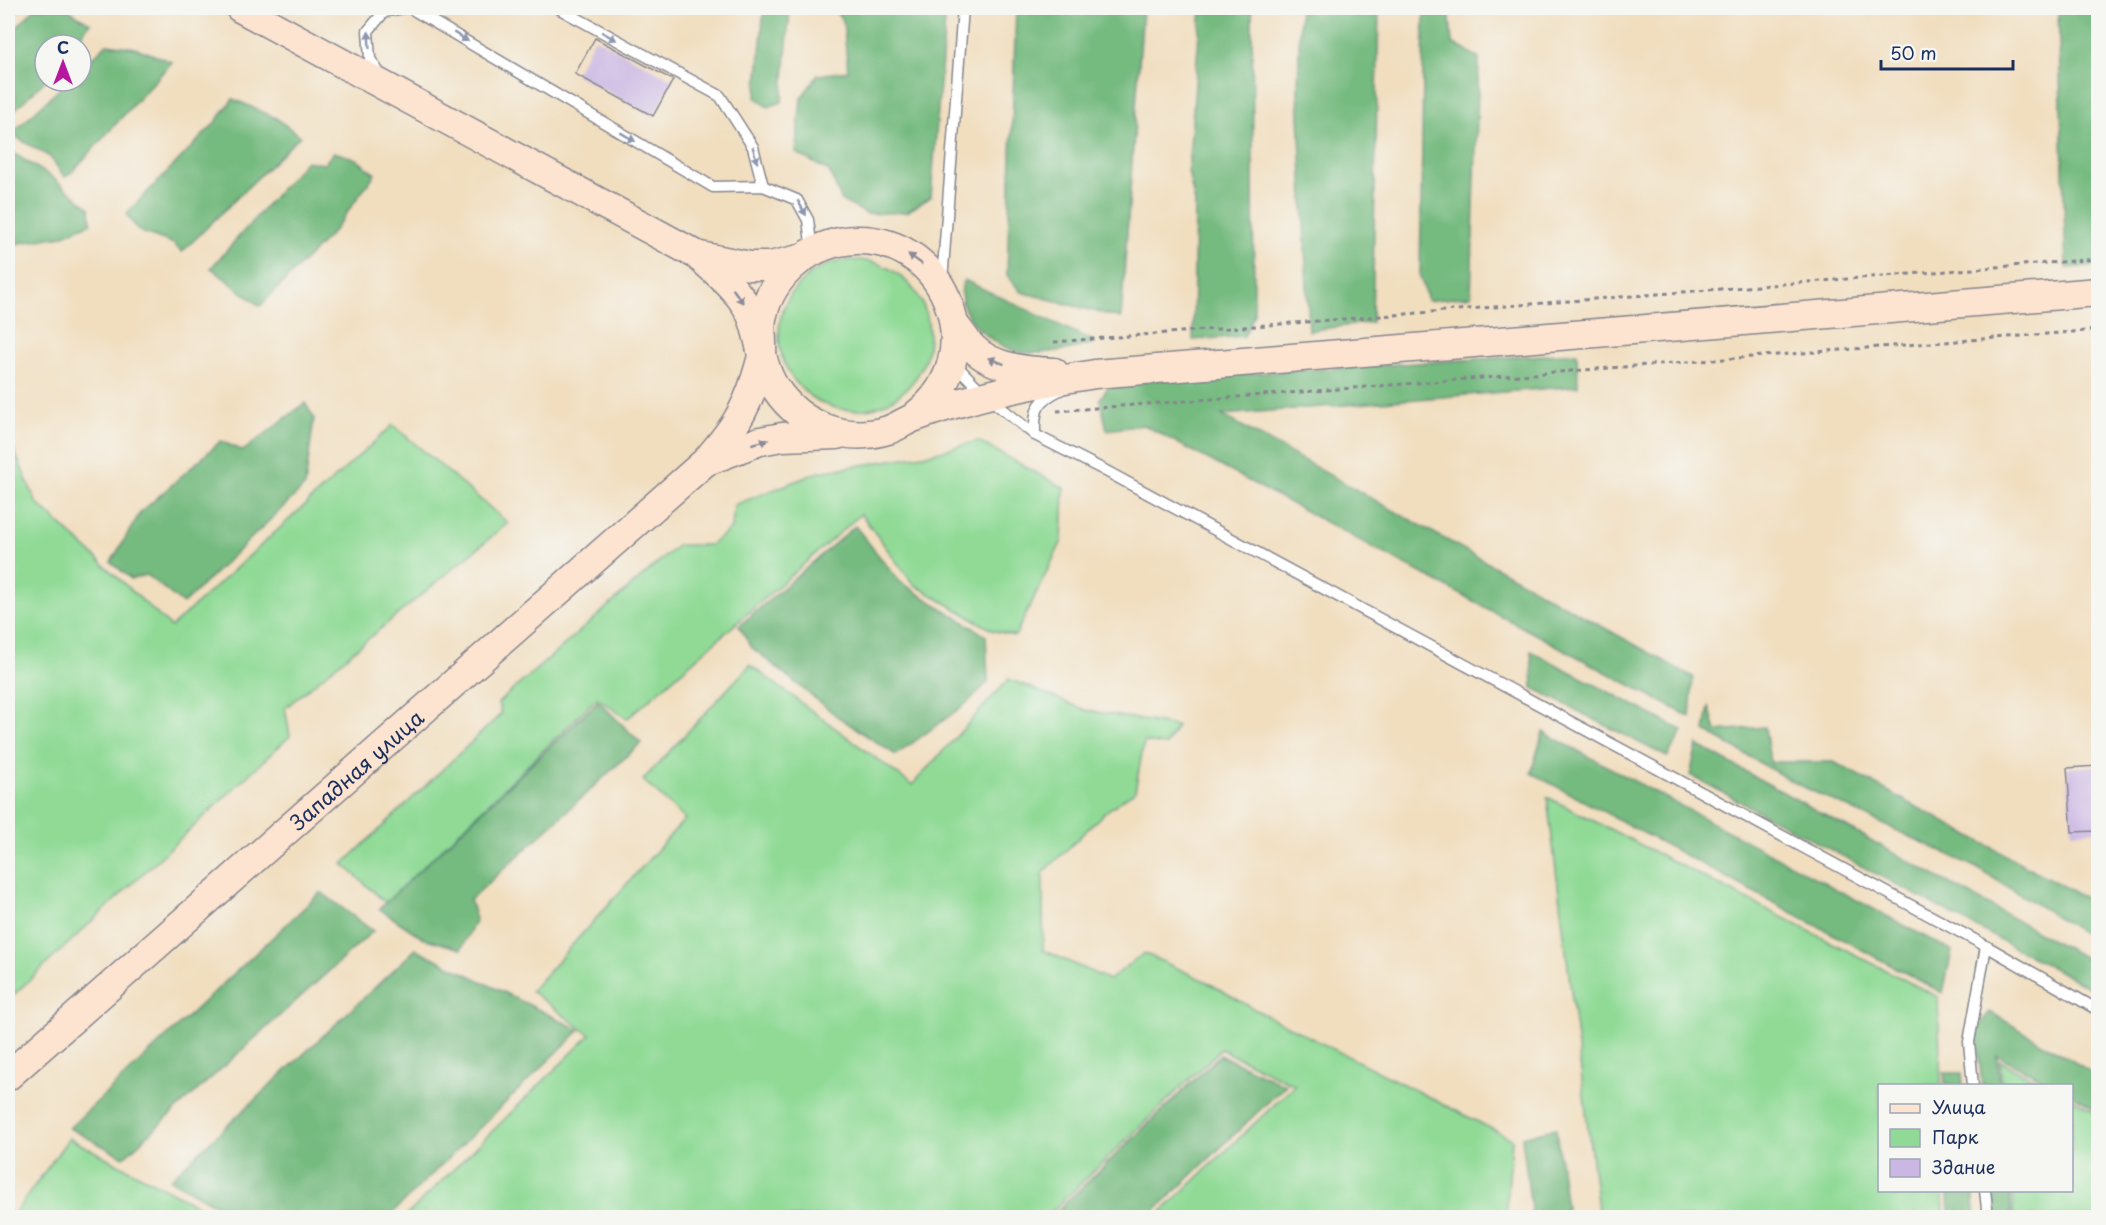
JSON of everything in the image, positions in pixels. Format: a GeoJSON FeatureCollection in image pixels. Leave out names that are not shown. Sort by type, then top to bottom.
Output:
{"type":"FeatureCollection","features":[{"type":"Feature","properties":{"kind":"main road"},"geometry":{"type":"LineString","coordinates":[[240,8],[697,255],[723,278],[753,318],[767,372],[775,388],[786,402],[814,424],[848,434],[866,434],[889,429],[911,419],[985,395],[1095,374],[2098,292]]}},
{"type":"Feature","properties":{"kind":"main road"},"geometry":{"type":"LineString","coordinates":[[697,255],[750,266],[770,266],[837,243],[857,240],[877,242],[897,248],[914,258],[942,287],[955,325],[956,343],[946,379],[925,408],[911,419]]}},
{"type":"Feature","properties":{"kind":"main road"},"geometry":{"type":"LineString","coordinates":[[762,354],[760,337],[762,318],[768,301],[781,278],[806,255]]}},
{"type":"Feature","properties":{"kind":"main road"},"geometry":{"type":"LineString","coordinates":[[955,325],[973,348],[996,362],[1023,370],[1095,374]]}},
{"type":"Feature","properties":{"kind":"main road","name":"Западная улица"},"geometry":{"type":"LineString","coordinates":[[8,1076],[705,462],[740,418],[756,378],[762,354]]}},
{"type":"Feature","properties":{"kind":"main road","name":"Западная улица"},"geometry":{"type":"LineString","coordinates":[[705,462],[736,449],[782,437],[866,434]]}},
{"type":"Feature","properties":{"kind":"lane"},"geometry":{"type":"LineString","coordinates":[[390,89],[370,59],[368,31],[387,10],[404,8]]}},
{"type":"Feature","properties":{"kind":"lane"},"geometry":{"type":"LineString","coordinates":[[410,8],[713,187],[763,186],[797,200],[808,220],[806,255]]}},
{"type":"Feature","properties":{"kind":"lane"},"geometry":{"type":"LineString","coordinates":[[558,8],[720,96],[753,147],[763,186]]}},
{"type":"Feature","properties":{"kind":"lane"},"geometry":{"type":"LineString","coordinates":[[942,287],[963,8]]}},
{"type":"Feature","properties":{"kind":"lane"},"geometry":{"type":"LineString","coordinates":[[952,361],[985,395],[1035,435],[1986,946],[2098,1010]]}},
{"type":"Feature","properties":{"kind":"lane"},"geometry":{"type":"LineString","coordinates":[[1035,435],[1034,415],[1039,405],[1058,391],[1095,374]]}},
{"type":"Feature","properties":{"kind":"lane"},"geometry":{"type":"LineString","coordinates":[[1974,1084],[1969,1042],[1986,946]]}},
{"type":"Feature","properties":{"kind":"lane"},"geometry":{"type":"LineString","coordinates":[[1985,1192],[1988,1218]]}},
{"type":"Feature","properties":{"kind":"path"},"geometry":{"type":"LineString","coordinates":[[1054,342],[2098,259]]}},
{"type":"Feature","properties":{"kind":"path"},"geometry":{"type":"LineString","coordinates":[[1058,411],[2098,330]]}},
{"type":"Feature","properties":{"kind":"green space"},"geometry":{"type":"Polygon","coordinates":[[[35,8],[65,8],[90,23],[83,33],[33,33],[33,92],[8,116],[8,37],[35,8]]]}},
{"type":"Feature","properties":{"kind":"green space"},"geometry":{"type":"Polygon","coordinates":[[[764,8],[790,8],[782,102],[768,107],[756,98],[764,8]]]}},
{"type":"Feature","properties":{"kind":"green space"},"geometry":{"type":"Polygon","coordinates":[[[831,8],[946,8],[931,197],[907,212],[867,214],[842,201],[829,171],[796,153],[801,98],[818,75],[848,71],[843,20],[831,8]]]}},
{"type":"Feature","properties":{"kind":"green space"},"geometry":{"type":"Polygon","coordinates":[[[1016,8],[1143,8],[1121,318],[1021,292],[1007,275],[1016,8]]]}},
{"type":"Feature","properties":{"kind":"green space"},"geometry":{"type":"Polygon","coordinates":[[[1201,8],[1252,8],[1254,314],[1244,336],[1193,340],[1195,203],[1188,171],[1201,8]]]}},
{"type":"Feature","properties":{"kind":"green space"},"geometry":{"type":"Polygon","coordinates":[[[1300,8],[1379,8],[1372,322],[1309,331],[1298,91],[1300,8]]]}},
{"type":"Feature","properties":{"kind":"green space"},"geometry":{"type":"Polygon","coordinates":[[[1424,8],[1449,8],[1452,43],[1479,58],[1471,296],[1428,301],[1420,277],[1424,8]]]}},
{"type":"Feature","properties":{"kind":"green space"},"geometry":{"type":"Polygon","coordinates":[[[2058,8],[2098,8],[2098,266],[2066,268],[2058,8]]]}},
{"type":"Feature","properties":{"kind":"green space"},"geometry":{"type":"Polygon","coordinates":[[[107,44],[136,48],[172,62],[74,170],[65,177],[50,157],[11,134],[55,93],[93,93],[93,57],[107,44]]]}},
{"type":"Feature","properties":{"kind":"green space"},"geometry":{"type":"Polygon","coordinates":[[[233,99],[276,118],[300,136],[182,252],[172,243],[139,231],[126,214],[214,124],[233,99]]]}},
{"type":"Feature","properties":{"kind":"green space"},"geometry":{"type":"Polygon","coordinates":[[[8,150],[49,175],[90,208],[91,223],[62,236],[8,245],[8,150]]]}},
{"type":"Feature","properties":{"kind":"green space"},"geometry":{"type":"Polygon","coordinates":[[[334,152],[356,159],[375,174],[332,233],[260,306],[211,268],[306,161],[324,164],[334,152]]]}},
{"type":"Feature","properties":{"kind":"green space"},"geometry":{"type":"Polygon","coordinates":[[[854,260],[869,261],[883,266],[896,272],[907,282],[917,293],[923,306],[928,320],[928,350],[923,364],[917,377],[907,388],[896,398],[883,404],[869,409],[854,410],[839,409],[825,404],[812,398],[801,388],[791,377],[785,364],[780,350],[779,335],[780,320],[785,306],[791,293],[801,282],[812,272],[825,266],[839,261],[854,260]]]}},
{"type":"Feature","properties":{"kind":"green space"},"geometry":{"type":"Polygon","coordinates":[[[964,280],[1091,340],[1093,343],[1067,350],[1035,353],[1019,352],[1008,348],[985,335],[968,315],[961,292],[964,280]]]}},
{"type":"Feature","properties":{"kind":"green space"},"geometry":{"type":"Polygon","coordinates":[[[1577,353],[1578,386],[1222,415],[1693,677],[1690,717],[1144,425],[1107,430],[1100,399],[1112,382],[1577,353]]]}},
{"type":"Feature","properties":{"kind":"green space"},"geometry":{"type":"Polygon","coordinates":[[[305,403],[314,418],[305,486],[183,604],[147,575],[131,579],[111,562],[140,513],[221,441],[243,451],[305,403]]]}},
{"type":"Feature","properties":{"kind":"green space"},"geometry":{"type":"Polygon","coordinates":[[[393,425],[508,523],[285,708],[290,736],[8,1000],[8,436],[36,502],[171,627],[393,425]]]}},
{"type":"Feature","properties":{"kind":"green space"},"geometry":{"type":"Polygon","coordinates":[[[978,441],[1064,488],[1062,541],[1015,636],[992,630],[913,584],[861,514],[627,719],[597,698],[386,903],[343,864],[501,714],[498,703],[678,545],[710,545],[732,528],[734,505],[819,472],[929,454],[978,441]]]}},
{"type":"Feature","properties":{"kind":"green space"},"geometry":{"type":"Polygon","coordinates":[[[855,526],[900,582],[986,636],[988,682],[967,703],[896,755],[838,717],[751,647],[739,626],[855,526]]]}},
{"type":"Feature","properties":{"kind":"green space"},"geometry":{"type":"Polygon","coordinates":[[[1531,651],[1683,731],[1667,757],[1533,688],[1531,651]]]}},
{"type":"Feature","properties":{"kind":"green space"},"geometry":{"type":"Polygon","coordinates":[[[750,665],[912,785],[1009,679],[1085,710],[1177,726],[1166,745],[1144,742],[1135,791],[1104,813],[1043,873],[1043,950],[1109,980],[1144,953],[1207,982],[1252,1008],[1512,1139],[1506,1217],[1156,1217],[1295,1085],[1221,1049],[1046,1217],[405,1217],[590,1035],[531,991],[685,819],[643,780],[750,665]]]}},
{"type":"Feature","properties":{"kind":"green space"},"geometry":{"type":"Polygon","coordinates":[[[598,701],[641,743],[470,900],[476,919],[461,949],[423,938],[379,909],[598,701]]]}},
{"type":"Feature","properties":{"kind":"green space"},"geometry":{"type":"Polygon","coordinates":[[[1709,706],[1716,731],[1765,727],[1770,762],[1834,762],[2098,905],[2098,942],[1977,868],[1793,782],[1705,731],[1709,706]]]}},
{"type":"Feature","properties":{"kind":"green space"},"geometry":{"type":"Polygon","coordinates":[[[1543,732],[1952,951],[1943,993],[1531,773],[1543,732]]]}},
{"type":"Feature","properties":{"kind":"green space"},"geometry":{"type":"Polygon","coordinates":[[[1697,745],[2098,965],[2098,992],[1690,775],[1697,745]]]}},
{"type":"Feature","properties":{"kind":"green space"},"geometry":{"type":"Polygon","coordinates":[[[1547,797],[1938,997],[1941,1084],[1878,1084],[1878,1192],[1943,1192],[1944,1217],[1599,1217],[1547,797]]]}},
{"type":"Feature","properties":{"kind":"green space"},"geometry":{"type":"Polygon","coordinates":[[[321,892],[373,931],[124,1157],[69,1128],[321,892]]]}},
{"type":"Feature","properties":{"kind":"green space"},"geometry":{"type":"Polygon","coordinates":[[[416,949],[580,1030],[388,1217],[236,1217],[170,1179],[416,949]]]}},
{"type":"Feature","properties":{"kind":"green space"},"geometry":{"type":"Polygon","coordinates":[[[1990,1012],[2098,1076],[2098,1110],[2073,1096],[2073,1084],[2051,1084],[1997,1055],[2000,1084],[1982,1084],[1976,1028],[1990,1012]]]}},
{"type":"Feature","properties":{"kind":"green space"},"geometry":{"type":"Polygon","coordinates":[[[1220,1055],[1286,1085],[1148,1217],[1051,1217],[1220,1055]]]}},
{"type":"Feature","properties":{"kind":"green space"},"geometry":{"type":"Polygon","coordinates":[[[2000,1061],[2043,1084],[2002,1084],[2000,1061]]]}},
{"type":"Feature","properties":{"kind":"green space"},"geometry":{"type":"Polygon","coordinates":[[[1944,1073],[1962,1073],[1963,1084],[1945,1084],[1944,1073]]]}},
{"type":"Feature","properties":{"kind":"green space"},"geometry":{"type":"Polygon","coordinates":[[[2073,1100],[2098,1113],[2098,1217],[2014,1217],[2012,1192],[2073,1192],[2073,1100]]]}},
{"type":"Feature","properties":{"kind":"green space"},"geometry":{"type":"Polygon","coordinates":[[[1556,1128],[1567,1217],[1532,1217],[1522,1137],[1556,1128]]]}},
{"type":"Feature","properties":{"kind":"green space"},"geometry":{"type":"Polygon","coordinates":[[[69,1138],[219,1217],[12,1217],[69,1138]]]}},
{"type":"Feature","properties":{"kind":"green space"},"geometry":{"type":"Polygon","coordinates":[[[1948,1192],[1973,1192],[1976,1217],[1949,1217],[1948,1192]]]}},
{"type":"Feature","properties":{"kind":"green space"},"geometry":{"type":"Polygon","coordinates":[[[1993,1192],[2009,1192],[2012,1217],[1996,1217],[1993,1192]]]}},
{"type":"Feature","properties":{"kind":"building"},"geometry":{"type":"Polygon","coordinates":[[[595,38],[673,80],[653,116],[575,74],[595,38]]]}},
{"type":"Feature","properties":{"kind":"building"},"geometry":{"type":"Polygon","coordinates":[[[2098,766],[2098,831],[2072,832],[2067,768],[2098,766]]]}}]}
